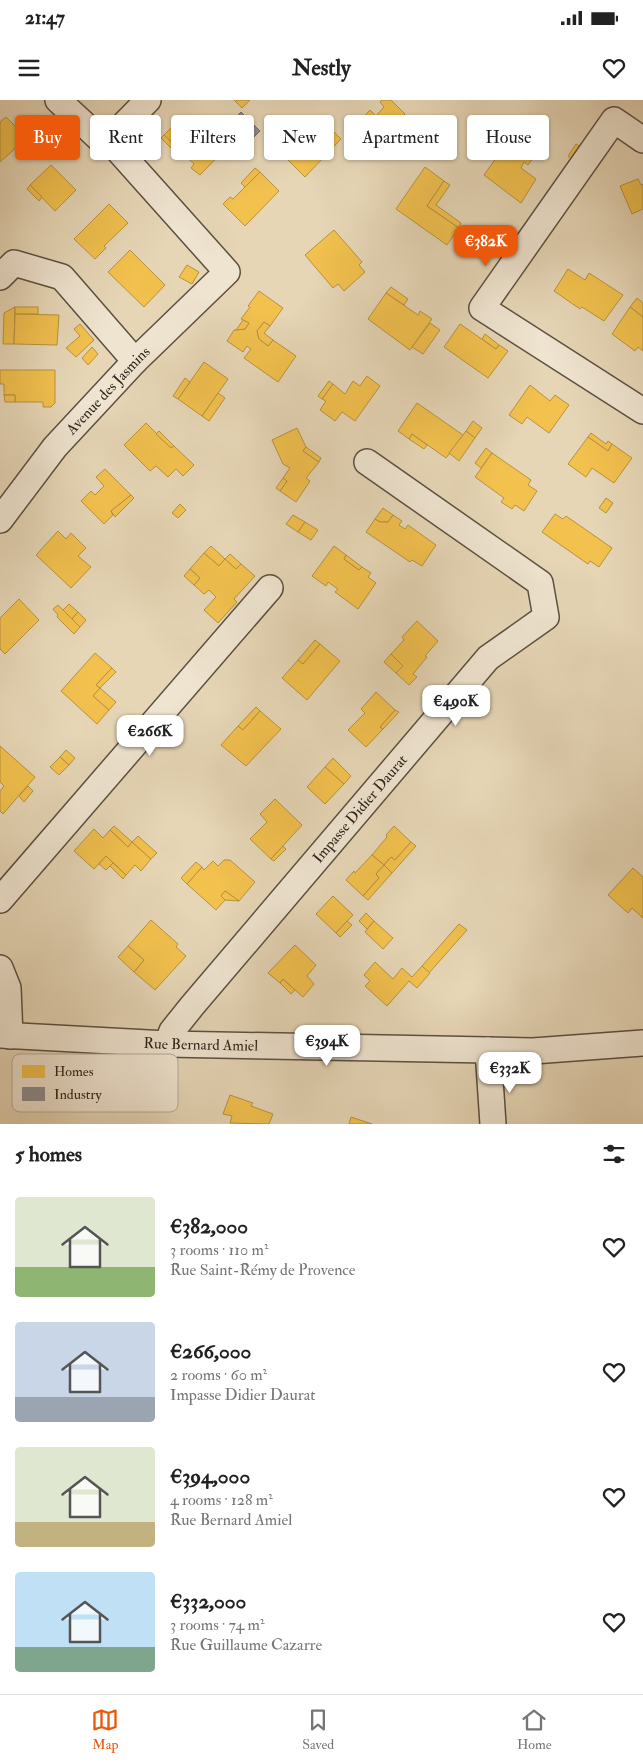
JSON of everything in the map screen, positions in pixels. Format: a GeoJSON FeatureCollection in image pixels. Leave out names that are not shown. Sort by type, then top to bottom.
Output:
{"type":"FeatureCollection","features":[{"type":"Feature","properties":{"kind":"street"},"geometry":{"type":"LineString","coordinates":[[58,100],[90,130]]}},
{"type":"Feature","properties":{"kind":"street"},"geometry":{"type":"LineString","coordinates":[[133,115],[148,100]]}},
{"type":"Feature","properties":{"kind":"street"},"geometry":{"type":"LineString","coordinates":[[643,140],[614,120],[482,308],[643,412]]}},
{"type":"Feature","properties":{"kind":"street","name":"Avenue des Jasmins"},"geometry":{"type":"LineString","coordinates":[[0,520],[55,447],[135,361],[226,272],[127,160]]}},
{"type":"Feature","properties":{"kind":"street"},"geometry":{"type":"LineString","coordinates":[[0,277],[14,263],[62,277],[135,361]]}},
{"type":"Feature","properties":{"kind":"street","name":"Impasse Didier Daurat"},"geometry":{"type":"LineString","coordinates":[[167,1044],[172,1032],[192,1006],[488,658],[546,617],[540,583],[367,462]]}},
{"type":"Feature","properties":{"kind":"street"},"geometry":{"type":"LineString","coordinates":[[0,900],[270,588]]}},
{"type":"Feature","properties":{"kind":"street"},"geometry":{"type":"LineString","coordinates":[[0,968],[8,988],[5,1036]]}},
{"type":"Feature","properties":{"kind":"street","name":"Rue Bernard Amiel"},"geometry":{"type":"LineString","coordinates":[[5,1036],[167,1044],[534,1051],[643,1043]]}},
{"type":"Feature","properties":{"kind":"street"},"geometry":{"type":"LineString","coordinates":[[488,1050],[493,1124]]}},
{"type":"Feature","properties":{"kind":"building: Homes"},"geometry":{"type":"Polygon","coordinates":[[[234,100],[250,100],[242,108],[234,100]]]}},
{"type":"Feature","properties":{"kind":"building: Homes"},"geometry":{"type":"Polygon","coordinates":[[[382,100],[391,100],[405,114],[377,115],[384,107],[380,102],[382,100]]]}},
{"type":"Feature","properties":{"kind":"building: Homes"},"geometry":{"type":"Polygon","coordinates":[[[370,110],[375,115],[365,115],[370,110]]]}},
{"type":"Feature","properties":{"kind":"building: Homes"},"geometry":{"type":"Polygon","coordinates":[[[6,117],[15,126],[15,149],[0,162],[0,122],[6,117]]]}},
{"type":"Feature","properties":{"kind":"building: Homes"},"geometry":{"type":"Polygon","coordinates":[[[171,128],[171,142],[164,135],[171,128]]]}},
{"type":"Feature","properties":{"kind":"building: Homes"},"geometry":{"type":"Polygon","coordinates":[[[334,132],[341,139],[334,146],[334,132]]]}},
{"type":"Feature","properties":{"kind":"building: Homes"},"geometry":{"type":"Polygon","coordinates":[[[164,135],[171,142],[171,148],[161,138],[164,135]]]}},
{"type":"Feature","properties":{"kind":"building: Homes"},"geometry":{"type":"Polygon","coordinates":[[[576,144],[582,148],[573,160],[568,156],[576,144]]]}},
{"type":"Feature","properties":{"kind":"building: Homes"},"geometry":{"type":"Polygon","coordinates":[[[190,160],[214,160],[200,175],[191,168],[194,164],[190,160]]]}},
{"type":"Feature","properties":{"kind":"building: Homes"},"geometry":{"type":"Polygon","coordinates":[[[288,160],[321,160],[305,177],[288,160]]]}},
{"type":"Feature","properties":{"kind":"building: Homes"},"geometry":{"type":"Polygon","coordinates":[[[495,160],[532,160],[528,165],[524,162],[521,168],[536,179],[521,203],[484,175],[495,160]]]}},
{"type":"Feature","properties":{"kind":"building: Homes"},"geometry":{"type":"Polygon","coordinates":[[[51,165],[76,190],[55,211],[30,185],[51,165]]]}},
{"type":"Feature","properties":{"kind":"building: Homes"},"geometry":{"type":"Polygon","coordinates":[[[425,167],[444,181],[427,206],[459,228],[447,245],[396,209],[425,167]]]}},
{"type":"Feature","properties":{"kind":"building: Homes"},"geometry":{"type":"Polygon","coordinates":[[[255,168],[260,172],[245,187],[241,183],[255,168]]]}},
{"type":"Feature","properties":{"kind":"building: Homes"},"geometry":{"type":"Polygon","coordinates":[[[260,172],[279,191],[245,226],[223,204],[230,197],[233,199],[260,172]]]}},
{"type":"Feature","properties":{"kind":"building: Homes"},"geometry":{"type":"Polygon","coordinates":[[[638,179],[641,185],[643,184],[643,209],[632,214],[620,186],[638,179]]]}},
{"type":"Feature","properties":{"kind":"building: Homes"},"geometry":{"type":"Polygon","coordinates":[[[444,181],[450,185],[436,205],[461,223],[459,228],[427,206],[444,181]]]}},
{"type":"Feature","properties":{"kind":"building: Homes"},"geometry":{"type":"Polygon","coordinates":[[[30,185],[42,197],[39,201],[27,189],[30,185]]]}},
{"type":"Feature","properties":{"kind":"building: Homes"},"geometry":{"type":"Polygon","coordinates":[[[109,204],[128,223],[104,246],[106,248],[95,259],[74,239],[109,204]]]}},
{"type":"Feature","properties":{"kind":"building: Homes"},"geometry":{"type":"Polygon","coordinates":[[[334,230],[362,262],[359,265],[365,272],[344,291],[338,284],[333,288],[305,255],[334,230]]]}},
{"type":"Feature","properties":{"kind":"building: Homes"},"geometry":{"type":"Polygon","coordinates":[[[130,250],[165,285],[144,307],[108,272],[130,250]]]}},
{"type":"Feature","properties":{"kind":"building: Homes"},"geometry":{"type":"Polygon","coordinates":[[[187,265],[199,272],[192,284],[179,277],[187,265]]]}},
{"type":"Feature","properties":{"kind":"building: Homes"},"geometry":{"type":"Polygon","coordinates":[[[568,269],[585,280],[589,273],[623,295],[604,321],[582,307],[580,309],[554,291],[568,269]]]}},
{"type":"Feature","properties":{"kind":"building: Homes"},"geometry":{"type":"Polygon","coordinates":[[[391,287],[408,299],[404,305],[386,293],[391,287]]]}},
{"type":"Feature","properties":{"kind":"building: Homes"},"geometry":{"type":"Polygon","coordinates":[[[259,291],[283,308],[270,326],[264,322],[257,331],[259,339],[268,346],[273,340],[296,356],[278,382],[244,358],[251,349],[247,346],[243,352],[227,341],[234,330],[245,329],[249,323],[241,319],[259,291]]]}},
{"type":"Feature","properties":{"kind":"building: Homes"},"geometry":{"type":"Polygon","coordinates":[[[386,293],[418,315],[420,311],[432,319],[410,350],[368,319],[386,293]]]}},
{"type":"Feature","properties":{"kind":"building: Homes"},"geometry":{"type":"Polygon","coordinates":[[[637,298],[643,303],[643,317],[630,307],[637,298]]]}},
{"type":"Feature","properties":{"kind":"building: Homes"},"geometry":{"type":"Polygon","coordinates":[[[15,307],[14,344],[3,344],[4,313],[15,307]]]}},
{"type":"Feature","properties":{"kind":"building: Homes"},"geometry":{"type":"Polygon","coordinates":[[[15,307],[38,307],[38,314],[15,314],[15,307]]]}},
{"type":"Feature","properties":{"kind":"building: Homes"},"geometry":{"type":"Polygon","coordinates":[[[630,307],[643,317],[643,351],[638,347],[635,351],[612,334],[630,307]]]}},
{"type":"Feature","properties":{"kind":"building: Homes"},"geometry":{"type":"Polygon","coordinates":[[[15,314],[59,315],[57,345],[14,344],[15,314]]]}},
{"type":"Feature","properties":{"kind":"building: Homes"},"geometry":{"type":"Polygon","coordinates":[[[243,320],[249,323],[245,329],[236,330],[243,320]]]}},
{"type":"Feature","properties":{"kind":"building: Homes"},"geometry":{"type":"Polygon","coordinates":[[[264,322],[270,326],[264,333],[273,340],[268,346],[259,339],[257,331],[264,322]]]}},
{"type":"Feature","properties":{"kind":"building: Homes"},"geometry":{"type":"Polygon","coordinates":[[[430,323],[440,330],[423,354],[412,347],[430,323]]]}},
{"type":"Feature","properties":{"kind":"building: Homes"},"geometry":{"type":"Polygon","coordinates":[[[80,324],[94,340],[76,357],[66,348],[80,336],[74,329],[80,324]]]}},
{"type":"Feature","properties":{"kind":"building: Homes"},"geometry":{"type":"Polygon","coordinates":[[[460,324],[496,349],[499,345],[508,351],[488,378],[444,347],[460,324]]]}},
{"type":"Feature","properties":{"kind":"building: Homes"},"geometry":{"type":"Polygon","coordinates":[[[485,334],[499,345],[496,349],[482,339],[485,334]]]}},
{"type":"Feature","properties":{"kind":"building: Homes"},"geometry":{"type":"Polygon","coordinates":[[[92,347],[98,354],[88,365],[82,358],[92,347]]]}},
{"type":"Feature","properties":{"kind":"building: Homes"},"geometry":{"type":"Polygon","coordinates":[[[204,362],[228,379],[202,416],[178,399],[204,362]]]}},
{"type":"Feature","properties":{"kind":"building: Homes"},"geometry":{"type":"Polygon","coordinates":[[[0,370],[55,370],[55,403],[51,407],[43,407],[43,402],[15,402],[15,395],[4,395],[4,384],[0,384],[0,370]]]}},
{"type":"Feature","properties":{"kind":"building: Homes"},"geometry":{"type":"Polygon","coordinates":[[[367,376],[380,386],[355,421],[342,412],[335,421],[320,410],[326,401],[322,399],[333,384],[345,394],[353,381],[360,386],[367,376]]]}},
{"type":"Feature","properties":{"kind":"building: Homes"},"geometry":{"type":"Polygon","coordinates":[[[185,378],[190,382],[178,399],[173,396],[185,378]]]}},
{"type":"Feature","properties":{"kind":"building: Homes"},"geometry":{"type":"Polygon","coordinates":[[[329,381],[333,384],[322,399],[318,396],[329,381]]]}},
{"type":"Feature","properties":{"kind":"building: Homes"},"geometry":{"type":"Polygon","coordinates":[[[530,385],[550,401],[555,395],[569,405],[549,433],[527,417],[522,424],[509,415],[530,385]]]}},
{"type":"Feature","properties":{"kind":"building: Homes"},"geometry":{"type":"Polygon","coordinates":[[[218,393],[225,398],[209,421],[202,416],[218,393]]]}},
{"type":"Feature","properties":{"kind":"building: Homes"},"geometry":{"type":"Polygon","coordinates":[[[4,395],[15,395],[15,402],[5,402],[4,395]]]}},
{"type":"Feature","properties":{"kind":"building: Homes"},"geometry":{"type":"Polygon","coordinates":[[[417,403],[463,435],[446,458],[412,434],[409,439],[398,431],[417,403]]]}},
{"type":"Feature","properties":{"kind":"building: Homes"},"geometry":{"type":"Polygon","coordinates":[[[473,421],[482,428],[475,438],[466,431],[473,421]]]}},
{"type":"Feature","properties":{"kind":"building: Homes"},"geometry":{"type":"Polygon","coordinates":[[[146,423],[171,448],[174,446],[194,465],[183,476],[176,469],[168,477],[156,466],[150,471],[124,445],[146,423]]]}},
{"type":"Feature","properties":{"kind":"building: Homes"},"geometry":{"type":"Polygon","coordinates":[[[297,428],[306,447],[303,451],[319,462],[306,478],[310,481],[296,502],[280,491],[287,481],[283,478],[290,468],[283,464],[272,440],[297,428]]]}},
{"type":"Feature","properties":{"kind":"building: Homes"},"geometry":{"type":"Polygon","coordinates":[[[159,431],[174,446],[171,448],[156,434],[159,431]]]}},
{"type":"Feature","properties":{"kind":"building: Homes"},"geometry":{"type":"Polygon","coordinates":[[[466,431],[475,438],[459,461],[449,453],[466,431]]]}},
{"type":"Feature","properties":{"kind":"building: Homes"},"geometry":{"type":"Polygon","coordinates":[[[591,433],[606,444],[608,441],[612,444],[608,451],[588,437],[591,433]]]}},
{"type":"Feature","properties":{"kind":"building: Homes"},"geometry":{"type":"Polygon","coordinates":[[[412,434],[427,445],[424,449],[409,439],[412,434]]]}},
{"type":"Feature","properties":{"kind":"building: Homes"},"geometry":{"type":"Polygon","coordinates":[[[588,437],[608,451],[612,444],[632,458],[614,483],[592,468],[586,477],[568,464],[588,437]]]}},
{"type":"Feature","properties":{"kind":"building: Homes"},"geometry":{"type":"Polygon","coordinates":[[[306,447],[321,458],[319,462],[303,451],[306,447]]]}},
{"type":"Feature","properties":{"kind":"building: Homes"},"geometry":{"type":"Polygon","coordinates":[[[486,448],[492,453],[481,468],[475,463],[486,448]]]}},
{"type":"Feature","properties":{"kind":"building: Homes"},"geometry":{"type":"Polygon","coordinates":[[[492,453],[531,480],[528,485],[537,491],[524,511],[515,505],[512,509],[501,502],[504,498],[475,477],[492,453]]]}},
{"type":"Feature","properties":{"kind":"building: Homes"},"geometry":{"type":"Polygon","coordinates":[[[105,469],[131,495],[111,511],[113,515],[104,524],[81,501],[91,491],[95,495],[104,486],[96,477],[105,469]]]}},
{"type":"Feature","properties":{"kind":"building: Homes"},"geometry":{"type":"Polygon","coordinates":[[[283,478],[287,481],[280,491],[276,488],[283,478]]]}},
{"type":"Feature","properties":{"kind":"building: Homes"},"geometry":{"type":"Polygon","coordinates":[[[131,495],[134,498],[115,517],[111,511],[131,495]]]}},
{"type":"Feature","properties":{"kind":"building: Homes"},"geometry":{"type":"Polygon","coordinates":[[[606,498],[613,503],[606,513],[599,508],[606,498]]]}},
{"type":"Feature","properties":{"kind":"building: Homes"},"geometry":{"type":"Polygon","coordinates":[[[180,504],[186,510],[178,518],[172,513],[180,504]]]}},
{"type":"Feature","properties":{"kind":"building: Homes"},"geometry":{"type":"Polygon","coordinates":[[[383,508],[393,515],[388,522],[380,522],[375,519],[383,508]]]}},
{"type":"Feature","properties":{"kind":"building: Homes"},"geometry":{"type":"Polygon","coordinates":[[[555,514],[563,519],[566,516],[612,548],[599,567],[590,561],[588,564],[542,532],[555,514]]]}},
{"type":"Feature","properties":{"kind":"building: Homes"},"geometry":{"type":"Polygon","coordinates":[[[293,515],[305,522],[298,532],[286,524],[293,515]]]}},
{"type":"Feature","properties":{"kind":"building: Homes"},"geometry":{"type":"Polygon","coordinates":[[[393,515],[402,521],[399,525],[405,529],[408,525],[436,545],[422,566],[412,560],[410,562],[366,532],[375,519],[380,522],[388,522],[393,515]]]}},
{"type":"Feature","properties":{"kind":"building: Homes"},"geometry":{"type":"Polygon","coordinates":[[[305,522],[318,530],[311,540],[298,532],[305,522]]]}},
{"type":"Feature","properties":{"kind":"building: Homes"},"geometry":{"type":"Polygon","coordinates":[[[58,531],[66,539],[71,533],[86,548],[78,556],[91,567],[71,588],[36,555],[58,531]]]}},
{"type":"Feature","properties":{"kind":"building: Homes"},"geometry":{"type":"Polygon","coordinates":[[[211,546],[225,559],[219,566],[204,553],[211,546]]]}},
{"type":"Feature","properties":{"kind":"building: Homes"},"geometry":{"type":"Polygon","coordinates":[[[334,546],[346,555],[344,559],[359,570],[362,567],[371,573],[368,577],[376,583],[358,609],[335,592],[338,589],[328,582],[326,586],[312,576],[334,546]]]}},
{"type":"Feature","properties":{"kind":"building: Homes"},"geometry":{"type":"Polygon","coordinates":[[[204,553],[219,566],[225,559],[236,569],[241,564],[255,576],[234,599],[237,602],[218,623],[204,610],[216,597],[209,590],[204,594],[194,585],[200,578],[190,569],[204,553]]]}},
{"type":"Feature","properties":{"kind":"building: Homes"},"geometry":{"type":"Polygon","coordinates":[[[230,554],[241,564],[236,569],[225,559],[230,554]]]}},
{"type":"Feature","properties":{"kind":"building: Homes"},"geometry":{"type":"Polygon","coordinates":[[[346,555],[362,567],[359,570],[344,559],[346,555]]]}},
{"type":"Feature","properties":{"kind":"building: Homes"},"geometry":{"type":"Polygon","coordinates":[[[190,569],[200,578],[194,585],[184,576],[190,569]]]}},
{"type":"Feature","properties":{"kind":"building: Homes"},"geometry":{"type":"Polygon","coordinates":[[[19,599],[39,620],[5,654],[0,649],[0,618],[19,599]]]}},
{"type":"Feature","properties":{"kind":"building: Homes"},"geometry":{"type":"Polygon","coordinates":[[[69,604],[78,612],[72,619],[63,610],[69,604]]]}},
{"type":"Feature","properties":{"kind":"building: Homes"},"geometry":{"type":"Polygon","coordinates":[[[58,605],[80,627],[74,634],[57,617],[58,615],[53,609],[58,605]]]}},
{"type":"Feature","properties":{"kind":"building: Homes"},"geometry":{"type":"Polygon","coordinates":[[[78,612],[86,620],[80,627],[72,619],[78,612]]]}},
{"type":"Feature","properties":{"kind":"building: Homes"},"geometry":{"type":"Polygon","coordinates":[[[417,621],[438,641],[413,674],[417,677],[409,685],[396,673],[403,666],[391,654],[404,640],[402,637],[417,621]]]}},
{"type":"Feature","properties":{"kind":"building: Homes"},"geometry":{"type":"Polygon","coordinates":[[[315,640],[320,644],[303,664],[298,660],[315,640]]]}},
{"type":"Feature","properties":{"kind":"building: Homes"},"geometry":{"type":"Polygon","coordinates":[[[320,644],[340,661],[307,700],[282,678],[298,660],[303,664],[320,644]]]}},
{"type":"Feature","properties":{"kind":"building: Homes"},"geometry":{"type":"Polygon","coordinates":[[[95,653],[112,668],[96,685],[100,688],[93,696],[109,710],[97,724],[61,691],[95,653]]]}},
{"type":"Feature","properties":{"kind":"building: Homes"},"geometry":{"type":"Polygon","coordinates":[[[391,654],[403,666],[396,673],[384,662],[391,654]]]}},
{"type":"Feature","properties":{"kind":"building: Homes"},"geometry":{"type":"Polygon","coordinates":[[[112,668],[116,672],[100,688],[96,685],[112,668]]]}},
{"type":"Feature","properties":{"kind":"building: Homes"},"geometry":{"type":"Polygon","coordinates":[[[100,688],[116,702],[109,710],[93,696],[100,688]]]}},
{"type":"Feature","properties":{"kind":"building: Homes"},"geometry":{"type":"Polygon","coordinates":[[[376,692],[395,710],[380,727],[383,729],[366,747],[348,730],[365,713],[361,709],[376,692]]]}},
{"type":"Feature","properties":{"kind":"building: Homes"},"geometry":{"type":"Polygon","coordinates":[[[256,707],[260,711],[243,730],[238,726],[256,707]]]}},
{"type":"Feature","properties":{"kind":"building: Homes"},"geometry":{"type":"Polygon","coordinates":[[[395,710],[399,712],[383,729],[380,727],[395,710]]]}},
{"type":"Feature","properties":{"kind":"building: Homes"},"geometry":{"type":"Polygon","coordinates":[[[260,711],[281,729],[246,766],[221,745],[238,726],[243,730],[260,711]]]}},
{"type":"Feature","properties":{"kind":"building: Homes"},"geometry":{"type":"Polygon","coordinates":[[[0,746],[35,777],[3,814],[0,811],[0,791],[4,786],[0,782],[0,746]]]}},
{"type":"Feature","properties":{"kind":"building: Homes"},"geometry":{"type":"Polygon","coordinates":[[[66,750],[75,758],[69,765],[60,757],[66,750]]]}},
{"type":"Feature","properties":{"kind":"building: Homes"},"geometry":{"type":"Polygon","coordinates":[[[60,757],[69,765],[59,775],[50,767],[60,757]]]}},
{"type":"Feature","properties":{"kind":"building: Homes"},"geometry":{"type":"Polygon","coordinates":[[[333,758],[351,776],[344,784],[325,767],[333,758]]]}},
{"type":"Feature","properties":{"kind":"building: Homes"},"geometry":{"type":"Polygon","coordinates":[[[325,767],[344,784],[325,804],[307,787],[325,767]]]}},
{"type":"Feature","properties":{"kind":"building: Homes"},"geometry":{"type":"Polygon","coordinates":[[[28,786],[33,791],[24,802],[19,796],[28,786]]]}},
{"type":"Feature","properties":{"kind":"building: Homes"},"geometry":{"type":"Polygon","coordinates":[[[275,799],[302,825],[271,859],[250,839],[267,822],[260,814],[275,799]]]}},
{"type":"Feature","properties":{"kind":"building: Homes"},"geometry":{"type":"Polygon","coordinates":[[[114,826],[132,842],[128,847],[110,830],[114,826]]]}},
{"type":"Feature","properties":{"kind":"building: Homes"},"geometry":{"type":"Polygon","coordinates":[[[394,826],[411,842],[395,860],[391,857],[384,865],[372,855],[394,826]]]}},
{"type":"Feature","properties":{"kind":"building: Homes"},"geometry":{"type":"Polygon","coordinates":[[[94,829],[103,838],[110,830],[128,847],[132,842],[151,859],[141,871],[135,865],[126,875],[106,856],[94,869],[74,851],[94,829]]]}},
{"type":"Feature","properties":{"kind":"building: Homes"},"geometry":{"type":"Polygon","coordinates":[[[138,836],[157,853],[151,859],[132,842],[138,836]]]}},
{"type":"Feature","properties":{"kind":"building: Homes"},"geometry":{"type":"Polygon","coordinates":[[[411,842],[416,846],[392,873],[384,865],[391,857],[395,860],[411,842]]]}},
{"type":"Feature","properties":{"kind":"building: Homes"},"geometry":{"type":"Polygon","coordinates":[[[283,846],[286,849],[274,861],[271,859],[283,846]]]}},
{"type":"Feature","properties":{"kind":"building: Homes"},"geometry":{"type":"Polygon","coordinates":[[[372,855],[384,865],[376,874],[379,878],[363,896],[346,880],[372,855]]]}},
{"type":"Feature","properties":{"kind":"building: Homes"},"geometry":{"type":"Polygon","coordinates":[[[106,856],[113,863],[106,870],[99,864],[106,856]]]}},
{"type":"Feature","properties":{"kind":"building: Homes"},"geometry":{"type":"Polygon","coordinates":[[[224,860],[230,860],[255,882],[239,901],[225,891],[221,896],[225,900],[216,910],[187,884],[202,867],[204,870],[213,861],[218,866],[224,860]]]}},
{"type":"Feature","properties":{"kind":"building: Homes"},"geometry":{"type":"Polygon","coordinates":[[[196,862],[202,867],[187,884],[181,878],[196,862]]]}},
{"type":"Feature","properties":{"kind":"building: Homes"},"geometry":{"type":"Polygon","coordinates":[[[113,863],[126,875],[123,879],[110,866],[113,863]]]}},
{"type":"Feature","properties":{"kind":"building: Homes"},"geometry":{"type":"Polygon","coordinates":[[[384,865],[392,873],[368,900],[363,896],[379,878],[376,874],[384,865]]]}},
{"type":"Feature","properties":{"kind":"building: Homes"},"geometry":{"type":"Polygon","coordinates":[[[633,868],[643,877],[643,918],[632,908],[628,913],[608,895],[633,868]]]}},
{"type":"Feature","properties":{"kind":"building: Homes"},"geometry":{"type":"Polygon","coordinates":[[[225,891],[239,901],[225,900],[221,896],[225,891]]]}},
{"type":"Feature","properties":{"kind":"building: Homes"},"geometry":{"type":"Polygon","coordinates":[[[333,896],[353,915],[336,933],[316,914],[333,896]]]}},
{"type":"Feature","properties":{"kind":"building: Homes"},"geometry":{"type":"Polygon","coordinates":[[[366,913],[374,921],[367,929],[359,921],[366,913]]]}},
{"type":"Feature","properties":{"kind":"building: Homes"},"geometry":{"type":"Polygon","coordinates":[[[151,920],[178,944],[176,947],[186,956],[155,990],[134,972],[144,960],[128,946],[151,920]]]}},
{"type":"Feature","properties":{"kind":"building: Homes"},"geometry":{"type":"Polygon","coordinates":[[[347,921],[352,925],[340,937],[336,933],[347,921]]]}},
{"type":"Feature","properties":{"kind":"building: Homes"},"geometry":{"type":"Polygon","coordinates":[[[374,921],[393,938],[383,949],[365,932],[374,921]]]}},
{"type":"Feature","properties":{"kind":"building: Homes"},"geometry":{"type":"Polygon","coordinates":[[[459,924],[467,930],[429,973],[422,966],[459,924]]]}},
{"type":"Feature","properties":{"kind":"building: Homes"},"geometry":{"type":"Polygon","coordinates":[[[295,945],[316,965],[307,976],[314,984],[303,997],[283,979],[280,983],[268,973],[295,945]]]}},
{"type":"Feature","properties":{"kind":"building: Homes"},"geometry":{"type":"Polygon","coordinates":[[[128,946],[144,960],[134,972],[118,957],[128,946]]]}},
{"type":"Feature","properties":{"kind":"building: Homes"},"geometry":{"type":"Polygon","coordinates":[[[375,962],[393,979],[402,968],[412,977],[422,966],[430,973],[417,988],[409,981],[387,1006],[365,986],[370,981],[364,975],[375,962]]]}},
{"type":"Feature","properties":{"kind":"building: Homes"},"geometry":{"type":"Polygon","coordinates":[[[283,979],[295,990],[291,994],[280,983],[283,979]]]}},
{"type":"Feature","properties":{"kind":"building: Homes"},"geometry":{"type":"Polygon","coordinates":[[[230,1095],[253,1103],[251,1106],[273,1114],[269,1124],[230,1123],[232,1116],[223,1114],[230,1095]]]}},
{"type":"Feature","properties":{"kind":"building: Homes"},"geometry":{"type":"Polygon","coordinates":[[[351,1117],[372,1124],[349,1124],[351,1117]]]}},
{"type":"Feature","properties":{"kind":"building: Industry"},"geometry":{"type":"Polygon","coordinates":[[[254,125],[260,131],[254,137],[254,125]]]}}]}
